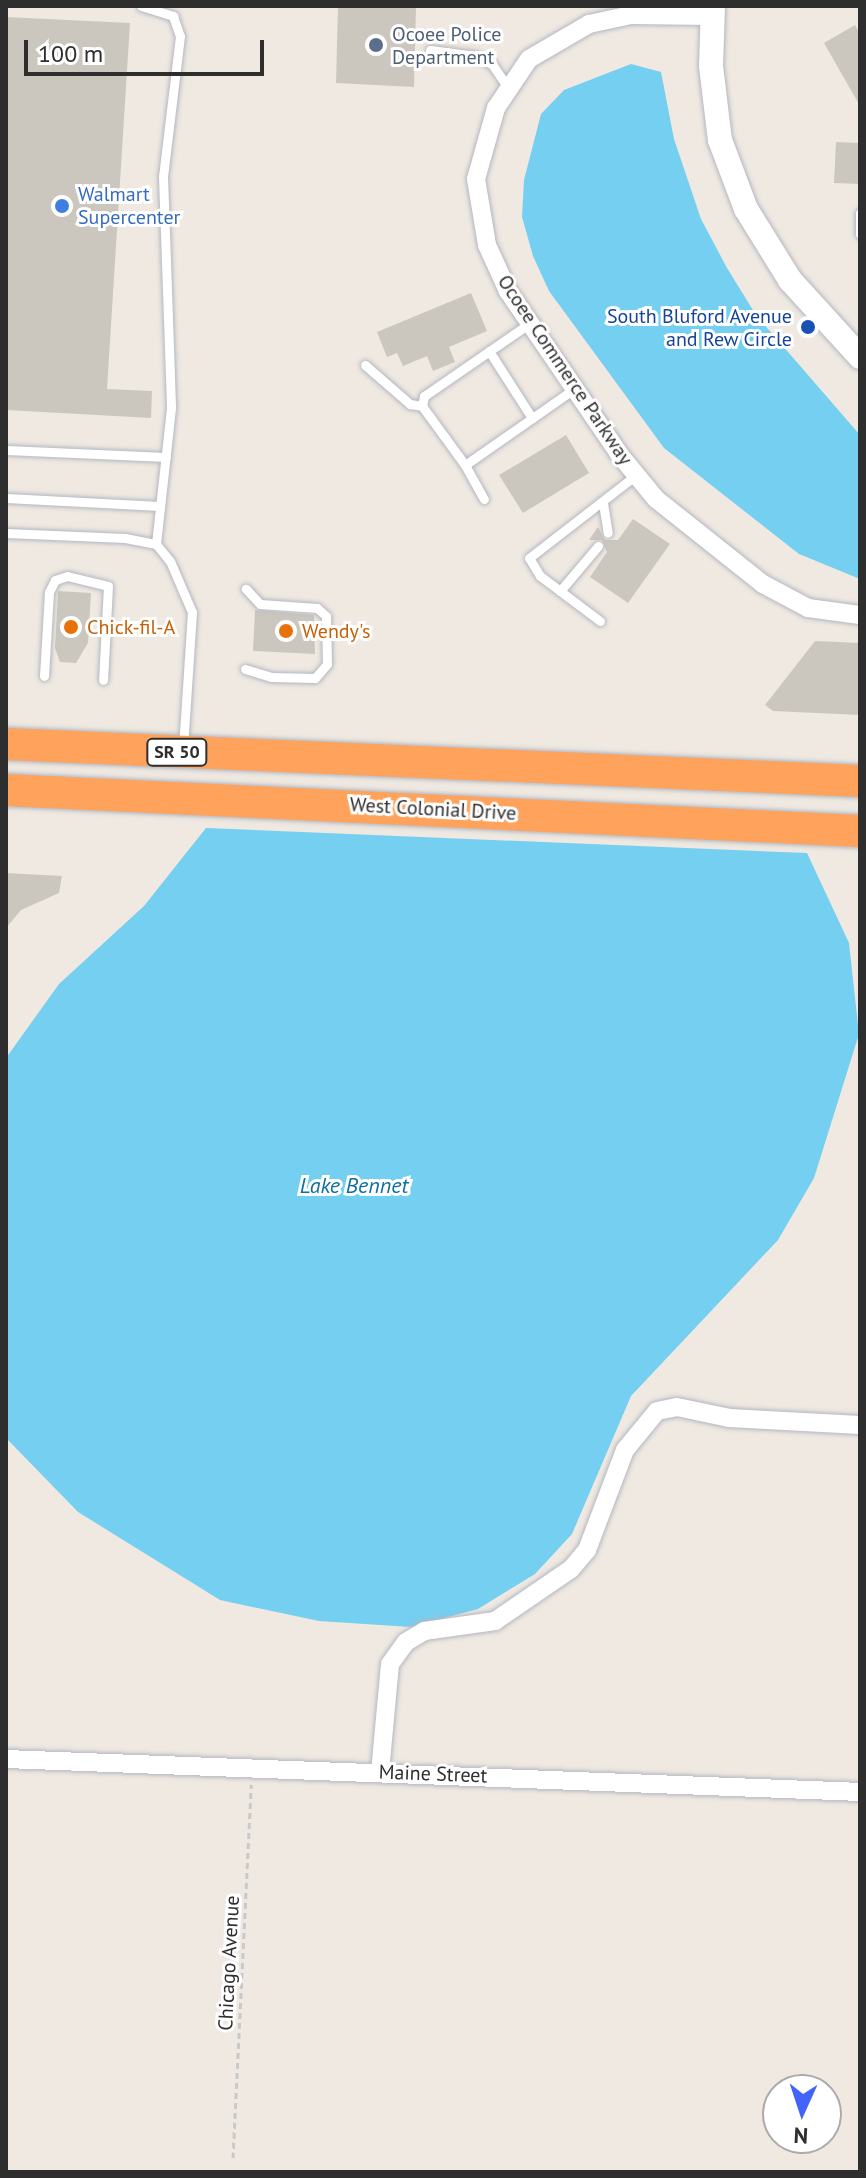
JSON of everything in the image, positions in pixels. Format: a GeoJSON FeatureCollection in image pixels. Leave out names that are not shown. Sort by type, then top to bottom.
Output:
{"type":"FeatureCollection","features":[{"type":"Feature","properties":{"kind":"highway","name":"SR 50"},"geometry":{"type":"LineString","coordinates":[[6,744],[860,781]]}},
{"type":"Feature","properties":{"kind":"highway"},"geometry":{"type":"LineString","coordinates":[[121,796],[165,770],[183,752]]}},
{"type":"Feature","properties":{"kind":"highway","name":"West Colonial Drive"},"geometry":{"type":"LineString","coordinates":[[6,790],[860,831]]}},
{"type":"Feature","properties":{"kind":"street","name":"Ocoee Commerce Parkway"},"geometry":{"type":"LineString","coordinates":[[713,11],[631,15],[589,24],[529,59],[496,108],[476,179],[487,245],[530,323],[574,389],[656,499],[763,584],[808,608],[860,615]]}},
{"type":"Feature","properties":{"kind":"street"},"geometry":{"type":"LineString","coordinates":[[713,11],[711,66],[720,140],[746,209],[790,280],[860,357]]}},
{"type":"Feature","properties":{"kind":"street"},"geometry":{"type":"LineString","coordinates":[[380,1772],[390,1664],[406,1642],[424,1631],[495,1621],[571,1569],[587,1550],[625,1450],[657,1411],[677,1407],[729,1418],[860,1425]]}},
{"type":"Feature","properties":{"kind":"street","name":"Maine Street"},"geometry":{"type":"LineString","coordinates":[[6,1759],[860,1792]]}},
{"type":"Feature","properties":{"kind":"lane"},"geometry":{"type":"LineString","coordinates":[[141,6],[173,16],[180,36],[163,176],[171,408],[156,544],[183,585],[192,612],[183,752]]}},
{"type":"Feature","properties":{"kind":"lane"},"geometry":{"type":"LineString","coordinates":[[430,50],[476,56],[492,64],[509,89]]}},
{"type":"Feature","properties":{"kind":"lane"},"geometry":{"type":"LineString","coordinates":[[860,213],[860,234]]}},
{"type":"Feature","properties":{"kind":"lane"},"geometry":{"type":"LineString","coordinates":[[422,406],[424,396],[530,323]]}},
{"type":"Feature","properties":{"kind":"lane"},"geometry":{"type":"LineString","coordinates":[[489,351],[532,418]]}},
{"type":"Feature","properties":{"kind":"lane"},"geometry":{"type":"LineString","coordinates":[[365,365],[410,404],[422,406],[465,465],[484,499]]}},
{"type":"Feature","properties":{"kind":"lane"},"geometry":{"type":"LineString","coordinates":[[465,465],[574,389]]}},
{"type":"Feature","properties":{"kind":"lane"},"geometry":{"type":"LineString","coordinates":[[6,450],[166,457]]}},
{"type":"Feature","properties":{"kind":"lane"},"geometry":{"type":"LineString","coordinates":[[600,621],[540,576],[529,558],[636,475]]}},
{"type":"Feature","properties":{"kind":"lane"},"geometry":{"type":"LineString","coordinates":[[6,498],[160,506]]}},
{"type":"Feature","properties":{"kind":"lane"},"geometry":{"type":"LineString","coordinates":[[603,503],[608,533]]}},
{"type":"Feature","properties":{"kind":"lane"},"geometry":{"type":"LineString","coordinates":[[6,533],[125,538],[156,544]]}},
{"type":"Feature","properties":{"kind":"lane"},"geometry":{"type":"LineString","coordinates":[[560,591],[598,546]]}},
{"type":"Feature","properties":{"kind":"lane"},"geometry":{"type":"LineString","coordinates":[[44,676],[49,592],[55,580],[67,576],[108,586],[103,680]]}},
{"type":"Feature","properties":{"kind":"lane"},"geometry":{"type":"LineString","coordinates":[[245,669],[271,677],[315,678],[327,664],[326,616],[317,608],[260,604],[246,589]]}},
{"type":"Feature","properties":{"kind":"path","name":"Chicago Avenue"},"geometry":{"type":"LineString","coordinates":[[233,2158],[252,1768]]}},
{"type":"Feature","properties":{"kind":"water"},"geometry":{"type":"Polygon","coordinates":[[[631,64],[661,72],[674,139],[701,219],[756,315],[860,435],[860,579],[799,554],[664,448],[549,291],[533,256],[522,217],[524,180],[541,114],[564,90],[631,64]]]}},
{"type":"Feature","properties":{"kind":"water","name":"Lake Bennet"},"geometry":{"type":"Polygon","coordinates":[[[206,828],[807,853],[849,943],[859,1034],[814,1178],[778,1240],[631,1396],[572,1534],[535,1574],[478,1609],[411,1627],[319,1621],[220,1600],[78,1512],[6,1438],[6,1058],[59,984],[144,906],[206,828]]]}},
{"type":"Feature","properties":{"kind":"building","name":"Ocoee Police Department"},"geometry":{"type":"Polygon","coordinates":[[[338,6],[416,6],[414,87],[336,83],[338,6]]]}},
{"type":"Feature","properties":{"kind":"building","name":"Walmart Supercenter"},"geometry":{"type":"Polygon","coordinates":[[[6,17],[130,23],[107,389],[152,391],[151,418],[6,410],[6,17]]]}},
{"type":"Feature","properties":{"kind":"building"},"geometry":{"type":"Polygon","coordinates":[[[855,25],[860,34],[860,106],[824,43],[855,25]]]}},
{"type":"Feature","properties":{"kind":"building"},"geometry":{"type":"Polygon","coordinates":[[[836,142],[860,143],[860,184],[834,183],[836,142]]]}},
{"type":"Feature","properties":{"kind":"building"},"geometry":{"type":"Polygon","coordinates":[[[471,293],[487,331],[449,347],[455,362],[433,371],[427,356],[403,366],[397,353],[387,357],[377,332],[471,293]]]}},
{"type":"Feature","properties":{"kind":"building"},"geometry":{"type":"Polygon","coordinates":[[[566,435],[589,473],[523,513],[499,475],[566,435]]]}},
{"type":"Feature","properties":{"kind":"building"},"geometry":{"type":"Polygon","coordinates":[[[633,519],[670,544],[628,603],[590,577],[607,552],[602,540],[589,540],[598,527],[605,540],[618,540],[633,519]]]}},
{"type":"Feature","properties":{"kind":"building"},"geometry":{"type":"Polygon","coordinates":[[[58,591],[91,593],[88,643],[76,663],[60,662],[55,648],[58,591]]]}},
{"type":"Feature","properties":{"kind":"building"},"geometry":{"type":"Polygon","coordinates":[[[255,610],[314,615],[315,654],[253,651],[255,610]]]}},
{"type":"Feature","properties":{"kind":"building"},"geometry":{"type":"Polygon","coordinates":[[[815,641],[860,643],[860,715],[773,711],[765,705],[815,641]]]}},
{"type":"Feature","properties":{"kind":"building"},"geometry":{"type":"Polygon","coordinates":[[[6,873],[62,876],[59,893],[21,910],[6,928],[6,873]]]}},
{"type":"Feature","properties":{"kind":"place","name":"Ocoee Police Department"},"geometry":{"type":"Point","coordinates":[376,45]}},
{"type":"Feature","properties":{"kind":"place","name":"Walmart Supercenter"},"geometry":{"type":"Point","coordinates":[62,206]}},
{"type":"Feature","properties":{"kind":"place","name":"South Bluford Avenue and Rew Circle"},"geometry":{"type":"Point","coordinates":[808,327]}},
{"type":"Feature","properties":{"kind":"place","name":"Chick-fil-A"},"geometry":{"type":"Point","coordinates":[71,627]}},
{"type":"Feature","properties":{"kind":"place","name":"Wendy's"},"geometry":{"type":"Point","coordinates":[286,631]}}]}
